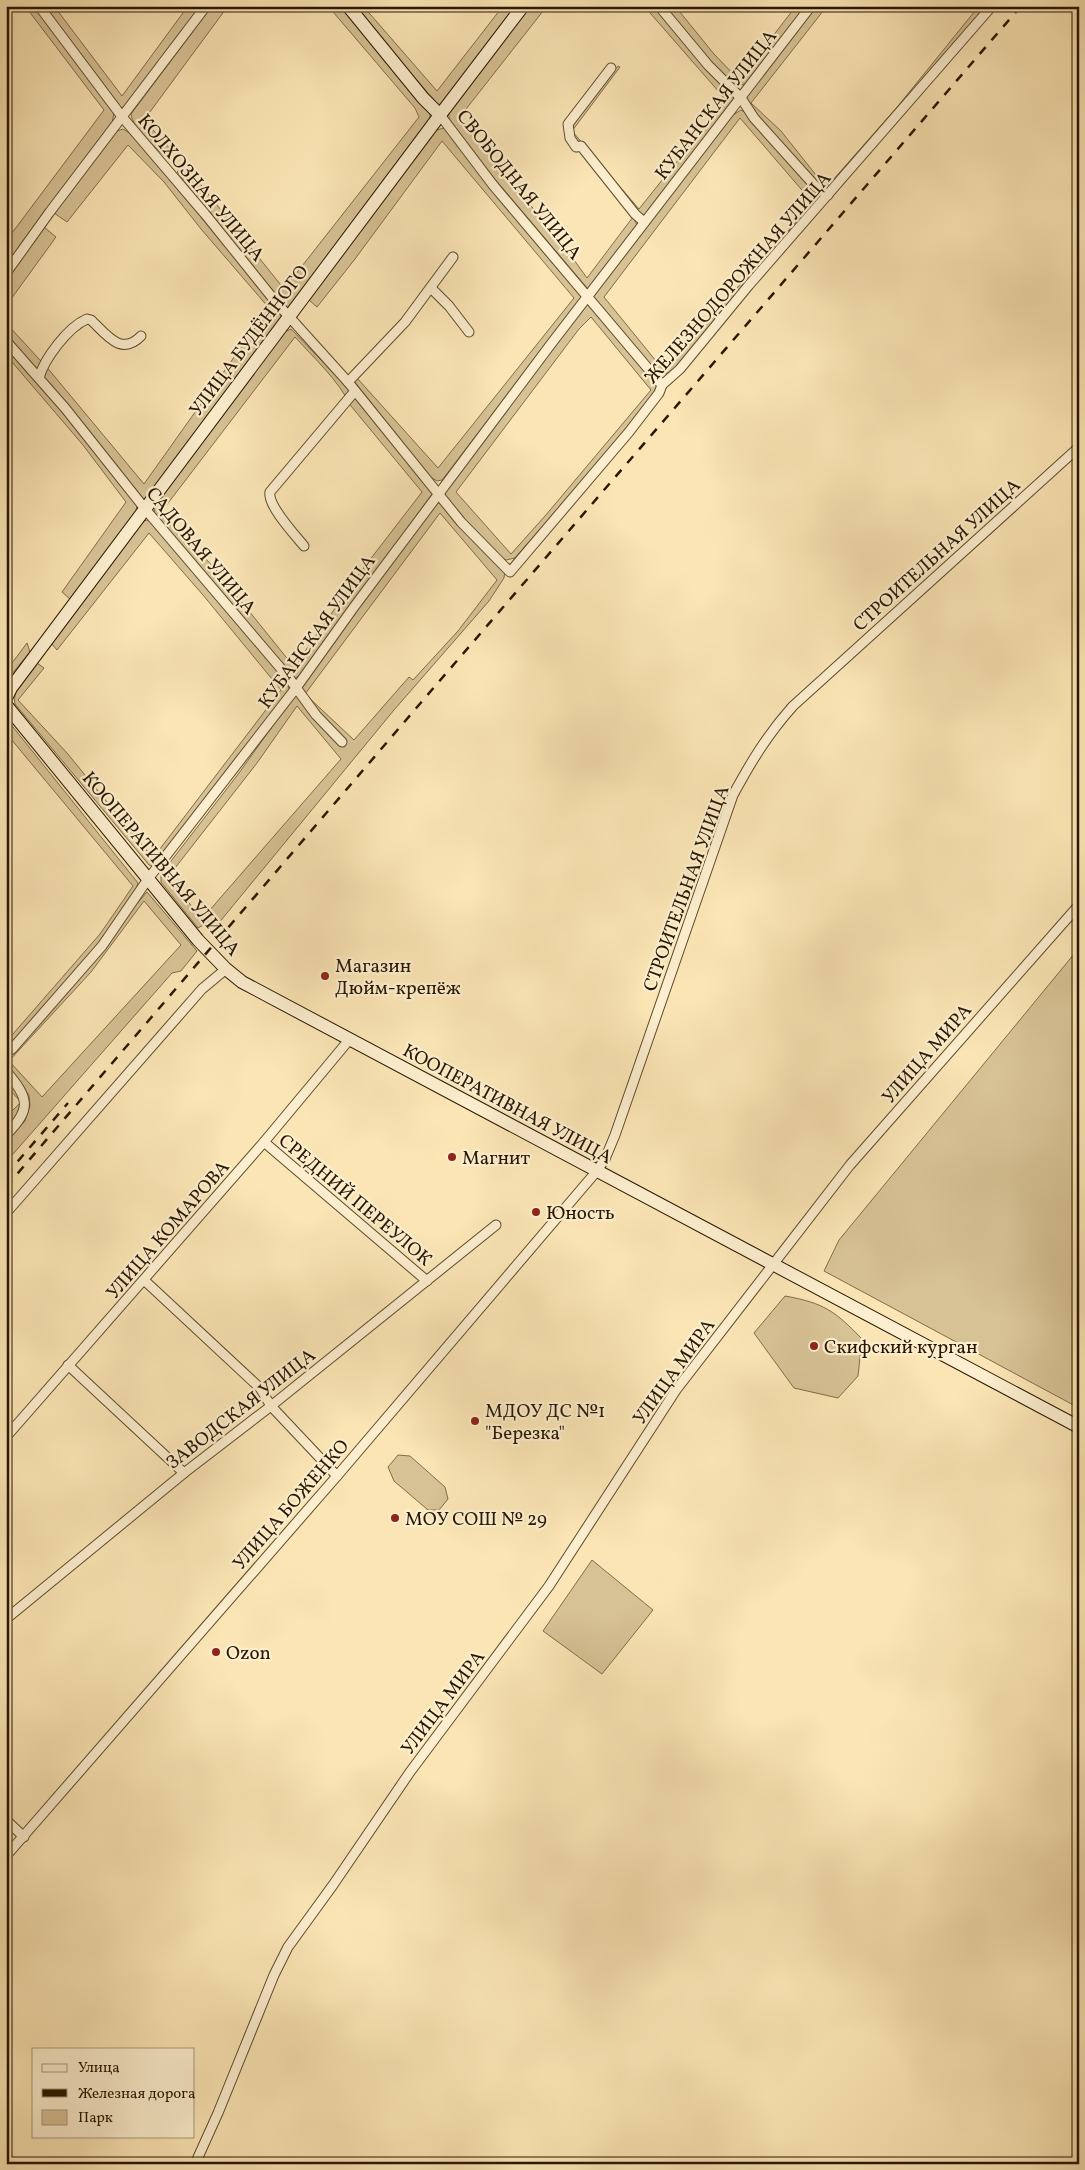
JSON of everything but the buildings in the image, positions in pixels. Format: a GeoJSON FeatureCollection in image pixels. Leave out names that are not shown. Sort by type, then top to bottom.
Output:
{"type":"FeatureCollection","features":[{"type":"Feature","properties":{"kind":"street","name":"КОЛХОЗНАЯ УЛИЦА"},"geometry":{"type":"LineString","coordinates":[[39,6],[123,118],[348,382],[461,522],[510,572]]}},
{"type":"Feature","properties":{"kind":"street"},"geometry":{"type":"LineString","coordinates":[[6,273],[49,213],[123,118],[206,6]]}},
{"type":"Feature","properties":{"kind":"street","name":"СВОБОДНАЯ УЛИЦА"},"geometry":{"type":"LineString","coordinates":[[348,6],[423,98],[440,115],[493,185],[662,385]]}},
{"type":"Feature","properties":{"kind":"street","name":"УЛИЦА БУДЁННОГО"},"geometry":{"type":"LineString","coordinates":[[6,698],[11,688],[146,510],[289,315],[523,6]]}},
{"type":"Feature","properties":{"kind":"street"},"geometry":{"type":"LineString","coordinates":[[659,6],[708,64],[741,98],[766,132],[816,187],[828,195]]}},
{"type":"Feature","properties":{"kind":"street","name":"КУБАНСКАЯ УЛИЦА"},"geometry":{"type":"LineString","coordinates":[[6,1052],[12,1048],[102,946],[148,880],[296,688],[438,494],[644,222],[811,6]]}},
{"type":"Feature","properties":{"kind":"street","name":"ЖЕЛЕЗНОДОРОЖНАЯ УЛИЦА"},"geometry":{"type":"LineString","coordinates":[[510,572],[629,432],[659,393],[662,385],[680,369],[749,285],[992,6]]}},
{"type":"Feature","properties":{"kind":"street"},"geometry":{"type":"LineString","coordinates":[[611,68],[568,124],[568,132],[576,147],[581,146],[635,214],[644,222]]}},
{"type":"Feature","properties":{"kind":"street"},"geometry":{"type":"LineString","coordinates":[[348,382],[405,322],[453,257]]}},
{"type":"Feature","properties":{"kind":"street"},"geometry":{"type":"LineString","coordinates":[[431,288],[449,306],[469,332]]}},
{"type":"Feature","properties":{"kind":"street"},"geometry":{"type":"LineString","coordinates":[[39,378],[46,359],[74,328],[87,318],[120,345],[135,343],[142,336]]}},
{"type":"Feature","properties":{"kind":"street","name":"САДОВАЯ УЛИЦА"},"geometry":{"type":"LineString","coordinates":[[6,341],[39,378],[146,510],[296,688],[316,716],[342,742]]}},
{"type":"Feature","properties":{"kind":"street"},"geometry":{"type":"LineString","coordinates":[[304,546],[273,506],[269,497],[270,492],[355,391]]}},
{"type":"Feature","properties":{"kind":"street","name":"СТРОИТЕЛЬНАЯ УЛИЦА"},"geometry":{"type":"LineString","coordinates":[[596,1172],[605,1159],[615,1135],[727,810],[755,754],[770,732],[793,706],[1079,447]]}},
{"type":"Feature","properties":{"kind":"street","name":"КООПЕРАТИВНАЯ УЛИЦА"},"geometry":{"type":"LineString","coordinates":[[6,705],[198,940],[226,969],[242,982],[596,1172],[1079,1427]]}},
{"type":"Feature","properties":{"kind":"street","name":"УЛИЦА МИРА"},"geometry":{"type":"LineString","coordinates":[[195,2164],[288,1946],[333,1886],[410,1772],[549,1586],[676,1390],[850,1165],[1079,905]]}},
{"type":"Feature","properties":{"kind":"street"},"geometry":{"type":"LineString","coordinates":[[6,1214],[202,989],[226,969]]}},
{"type":"Feature","properties":{"kind":"street","name":"УЛИЦА КОМАРОВА"},"geometry":{"type":"LineString","coordinates":[[6,1437],[264,1142],[350,1040]]}},
{"type":"Feature","properties":{"kind":"street"},"geometry":{"type":"LineString","coordinates":[[6,1071],[20,1087],[26,1099],[25,1109],[20,1122],[6,1135]]}},
{"type":"Feature","properties":{"kind":"street","name":"СРЕДНИЙ ПЕРЕУЛОК"},"geometry":{"type":"LineString","coordinates":[[264,1142],[428,1281]]}},
{"type":"Feature","properties":{"kind":"street","name":"УЛИЦА БОЖЕНКО"},"geometry":{"type":"LineString","coordinates":[[6,1856],[337,1476],[596,1172]]}},
{"type":"Feature","properties":{"kind":"street","name":"ЗАВОДСКАЯ УЛИЦА"},"geometry":{"type":"LineString","coordinates":[[6,1619],[184,1473],[271,1406],[496,1225]]}},
{"type":"Feature","properties":{"kind":"street"},"geometry":{"type":"LineString","coordinates":[[144,1280],[260,1388],[271,1406],[337,1476]]}},
{"type":"Feature","properties":{"kind":"street"},"geometry":{"type":"LineString","coordinates":[[68,1365],[184,1473]]}},
{"type":"Feature","properties":{"kind":"street"},"geometry":{"type":"LineString","coordinates":[[6,1820],[24,1837]]}},
{"type":"Feature","properties":{"kind":"green space"},"geometry":{"type":"Polygon","coordinates":[[[25,6],[34,6],[114,113],[112,123],[6,267],[6,241],[104,110],[25,6]]]}},
{"type":"Feature","properties":{"kind":"green space"},"geometry":{"type":"Polygon","coordinates":[[[42,6],[54,6],[122,96],[188,6],[201,6],[125,107],[120,108],[42,6]]]}},
{"type":"Feature","properties":{"kind":"green space"},"geometry":{"type":"Polygon","coordinates":[[[212,6],[228,6],[144,120],[172,151],[165,156],[150,143],[135,125],[131,114],[212,6]]]}},
{"type":"Feature","properties":{"kind":"green space"},"geometry":{"type":"Polygon","coordinates":[[[328,6],[343,6],[430,111],[430,118],[291,307],[287,308],[177,172],[185,165],[284,289],[419,117],[415,108],[328,6]]]}},
{"type":"Feature","properties":{"kind":"green space"},"geometry":{"type":"Polygon","coordinates":[[[353,6],[363,6],[437,91],[503,6],[517,6],[440,107],[353,6]]]}},
{"type":"Feature","properties":{"kind":"green space"},"geometry":{"type":"Polygon","coordinates":[[[531,6],[547,6],[459,118],[564,246],[587,278],[633,217],[637,225],[588,289],[494,178],[450,120],[448,113],[531,6]]]}},
{"type":"Feature","properties":{"kind":"green space"},"geometry":{"type":"Polygon","coordinates":[[[644,6],[655,6],[713,75],[735,98],[734,102],[644,218],[573,136],[571,130],[572,123],[618,66],[620,67],[572,131],[639,209],[726,100],[644,6]]]}},
{"type":"Feature","properties":{"kind":"green space"},"geometry":{"type":"Polygon","coordinates":[[[664,6],[675,6],[714,54],[739,80],[796,6],[807,6],[745,84],[736,86],[723,75],[664,6]]]}},
{"type":"Feature","properties":{"kind":"green space"},"geometry":{"type":"Polygon","coordinates":[[[816,6],[827,6],[751,103],[781,131],[816,175],[824,181],[832,181],[898,106],[979,6],[987,6],[830,188],[824,187],[814,179],[745,102],[747,94],[816,6]]]}},
{"type":"Feature","properties":{"kind":"green space"},"geometry":{"type":"Polygon","coordinates":[[[741,110],[748,114],[822,196],[675,370],[662,375],[655,372],[592,297],[733,115],[741,110]],[[740,118],[604,297],[665,372],[701,328],[813,203],[740,118]]]}},
{"type":"Feature","properties":{"kind":"green space"},"geometry":{"type":"Polygon","coordinates":[[[444,128],[583,296],[442,480],[437,481],[429,476],[354,381],[357,378],[438,468],[574,298],[442,141],[317,307],[309,300],[433,131],[444,128]]]}},
{"type":"Feature","properties":{"kind":"green space"},"geometry":{"type":"Polygon","coordinates":[[[123,129],[131,134],[248,273],[282,317],[150,497],[144,499],[138,495],[6,336],[6,323],[50,371],[144,484],[269,308],[201,229],[164,182],[128,145],[67,222],[54,213],[117,131],[123,129]]]}},
{"type":"Feature","properties":{"kind":"green space"},"geometry":{"type":"Polygon","coordinates":[[[44,227],[56,237],[6,306],[6,279],[44,227]]]}},
{"type":"Feature","properties":{"kind":"green space"},"geometry":{"type":"Polygon","coordinates":[[[589,301],[658,385],[656,394],[625,433],[515,558],[506,560],[497,555],[445,498],[444,493],[589,301]],[[591,317],[579,329],[456,492],[511,554],[651,390],[591,317]]]}},
{"type":"Feature","properties":{"kind":"green space"},"geometry":{"type":"Polygon","coordinates":[[[291,329],[348,388],[431,487],[432,494],[300,675],[295,678],[291,676],[154,515],[155,507],[166,490],[284,332],[291,329]],[[295,337],[162,511],[216,570],[294,667],[359,574],[422,492],[351,406],[333,379],[295,337]]]}},
{"type":"Feature","properties":{"kind":"green space"},"geometry":{"type":"Polygon","coordinates":[[[6,344],[90,442],[137,505],[136,511],[71,600],[62,592],[126,502],[83,445],[6,355],[6,344]]]}},
{"type":"Feature","properties":{"kind":"green space"},"geometry":{"type":"Polygon","coordinates":[[[440,502],[505,570],[504,578],[489,601],[394,710],[213,930],[207,923],[198,928],[161,882],[161,874],[239,773],[435,504],[440,502]],[[440,513],[305,694],[354,740],[409,677],[413,680],[458,631],[497,580],[440,513]],[[297,706],[257,763],[168,877],[202,919],[341,759],[297,706]]]}},
{"type":"Feature","properties":{"kind":"green space"},"geometry":{"type":"Polygon","coordinates":[[[147,520],[154,524],[234,616],[287,683],[289,689],[286,696],[155,866],[149,865],[15,704],[18,687],[37,663],[44,668],[18,700],[67,753],[153,858],[281,690],[149,533],[57,650],[51,643],[144,521],[147,520]]]}},
{"type":"Feature","properties":{"kind":"green space"},"geometry":{"type":"Polygon","coordinates":[[[27,643],[30,652],[6,681],[6,671],[27,643]]]}},
{"type":"Feature","properties":{"kind":"green space"},"geometry":{"type":"Polygon","coordinates":[[[9,722],[138,883],[127,908],[109,933],[40,1014],[6,1049],[6,1042],[100,934],[133,886],[6,733],[6,723],[9,722]]]}},
{"type":"Feature","properties":{"kind":"green space"},"geometry":{"type":"Polygon","coordinates":[[[147,892],[197,951],[181,971],[172,973],[6,1162],[6,1141],[25,1121],[30,1106],[29,1095],[6,1065],[6,1056],[147,892]],[[144,901],[91,972],[9,1061],[42,1097],[181,945],[144,901]]]}},
{"type":"Feature","properties":{"kind":"green space"},"geometry":{"type":"Polygon","coordinates":[[[1079,948],[1079,1408],[824,1271],[839,1240],[1079,948]]]}},
{"type":"Feature","properties":{"kind":"green space"},"geometry":{"type":"Polygon","coordinates":[[[6,1074],[22,1097],[21,1114],[6,1132],[6,1117],[21,1102],[6,1086],[6,1074]]]}},
{"type":"Feature","properties":{"kind":"green space"},"geometry":{"type":"Polygon","coordinates":[[[785,1296],[810,1302],[828,1310],[844,1321],[862,1339],[858,1376],[838,1398],[794,1388],[754,1333],[785,1296]]]}},
{"type":"Feature","properties":{"kind":"green space"},"geometry":{"type":"Polygon","coordinates":[[[398,1455],[410,1456],[445,1487],[448,1499],[439,1510],[428,1510],[394,1481],[388,1467],[398,1455]]]}},
{"type":"Feature","properties":{"kind":"green space"},"geometry":{"type":"Polygon","coordinates":[[[592,1560],[653,1610],[602,1674],[543,1631],[592,1560]]]}},
{"type":"Feature","properties":{"kind":"railway"},"geometry":{"type":"LineString","coordinates":[[6,1187],[1021,6]]}},
{"type":"Feature","properties":{"kind":"railway"},"geometry":{"type":"LineString","coordinates":[[6,1175],[68,1103]]}},
{"type":"Feature","properties":{"kind":"place","name":"Магазин Дюйм-крепёж"},"geometry":{"type":"Point","coordinates":[325,976]}},
{"type":"Feature","properties":{"kind":"place","name":"Магнит"},"geometry":{"type":"Point","coordinates":[452,1157]}},
{"type":"Feature","properties":{"kind":"place","name":"Юность"},"geometry":{"type":"Point","coordinates":[536,1212]}},
{"type":"Feature","properties":{"kind":"place","name":"Скифский курган"},"geometry":{"type":"Point","coordinates":[814,1346]}},
{"type":"Feature","properties":{"kind":"place","name":"МДОУ ДС №1 \"Березка\""},"geometry":{"type":"Point","coordinates":[475,1421]}},
{"type":"Feature","properties":{"kind":"place","name":"МОУ СОШ № 29"},"geometry":{"type":"Point","coordinates":[395,1518]}},
{"type":"Feature","properties":{"kind":"place","name":"Ozon"},"geometry":{"type":"Point","coordinates":[216,1652]}}]}
